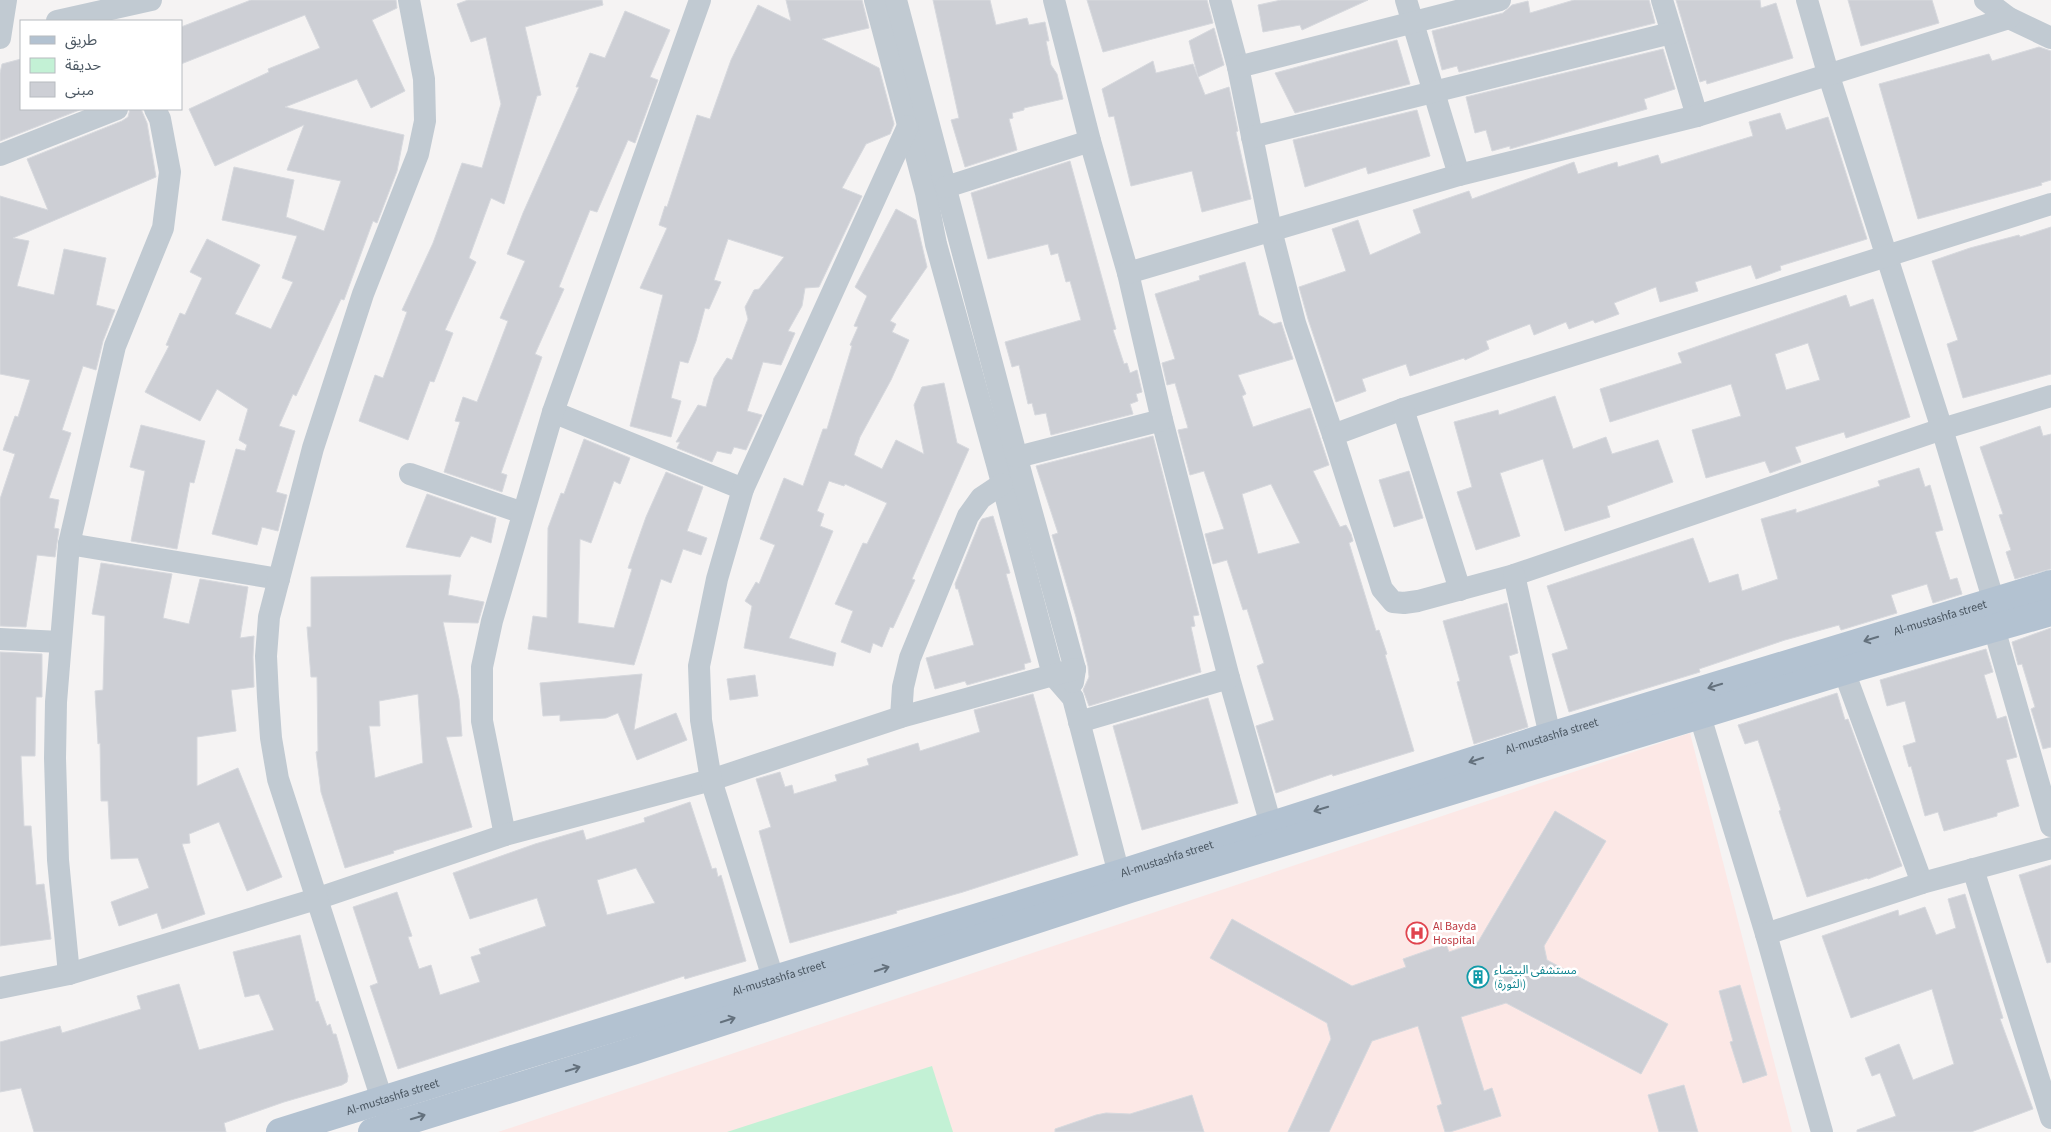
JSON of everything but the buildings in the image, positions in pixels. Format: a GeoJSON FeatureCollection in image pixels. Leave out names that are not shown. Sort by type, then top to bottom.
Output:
{"type":"FeatureCollection","features":[{"type":"Feature","properties":{"kind":"main road","name":"Al-mustashfa street"},"geometry":{"type":"LineString","coordinates":[[294,1130],[382,1119],[516,1058],[777,991],[1130,889],[1700,716],[1844,671],[1994,615],[2051,584]]}},
{"type":"Feature","properties":{"kind":"main road","name":"Al-mustashfa street"},"geometry":{"type":"LineString","coordinates":[[777,991],[1119,874],[1550,736],[1994,615],[2051,612]]}},
{"type":"Feature","properties":{"kind":"street"},"geometry":{"type":"LineString","coordinates":[[6,0],[6,34]]}},
{"type":"Feature","properties":{"kind":"street"},"geometry":{"type":"LineString","coordinates":[[67,20],[116,15],[150,0]]}},
{"type":"Feature","properties":{"kind":"street"},"geometry":{"type":"LineString","coordinates":[[382,1119],[278,779],[271,738],[266,656],[269,616],[313,448],[362,294],[418,154],[425,121],[424,79],[408,0]]}},
{"type":"Feature","properties":{"kind":"street"},"geometry":{"type":"LineString","coordinates":[[505,835],[482,721],[482,667],[492,621],[553,412],[700,0]]}},
{"type":"Feature","properties":{"kind":"street"},"geometry":{"type":"LineString","coordinates":[[875,0],[926,193],[936,244],[1053,675],[1073,698]]}},
{"type":"Feature","properties":{"kind":"street"},"geometry":{"type":"LineString","coordinates":[[896,0],[1075,669],[1072,681],[1073,698],[1119,874]]}},
{"type":"Feature","properties":{"kind":"street"},"geometry":{"type":"LineString","coordinates":[[1054,0],[1090,141],[1128,273],[1162,420],[1230,678],[1271,824]]}},
{"type":"Feature","properties":{"kind":"street"},"geometry":{"type":"LineString","coordinates":[[1220,0],[1238,67],[1271,230],[1295,323],[1382,590],[1393,602],[1404,603],[1514,575],[1942,429],[2051,396]]}},
{"type":"Feature","properties":{"kind":"street"},"geometry":{"type":"LineString","coordinates":[[1406,0],[1459,175]]}},
{"type":"Feature","properties":{"kind":"street"},"geometry":{"type":"LineString","coordinates":[[1238,67],[1500,0]]}},
{"type":"Feature","properties":{"kind":"street"},"geometry":{"type":"LineString","coordinates":[[1662,0],[1696,116]]}},
{"type":"Feature","properties":{"kind":"street"},"geometry":{"type":"LineString","coordinates":[[1807,0],[1828,73],[1942,429],[2051,826]]}},
{"type":"Feature","properties":{"kind":"street"},"geometry":{"type":"LineString","coordinates":[[1985,0],[2009,18],[2051,38]]}},
{"type":"Feature","properties":{"kind":"street"},"geometry":{"type":"LineString","coordinates":[[1128,273],[1459,175],[1696,116],[1828,73],[2009,18]]}},
{"type":"Feature","properties":{"kind":"street"},"geometry":{"type":"LineString","coordinates":[[1252,137],[1671,33]]}},
{"type":"Feature","properties":{"kind":"street"},"geometry":{"type":"LineString","coordinates":[[0,155],[114,110]]}},
{"type":"Feature","properties":{"kind":"street"},"geometry":{"type":"LineString","coordinates":[[69,974],[58,860],[55,758],[56,702],[69,544],[116,346],[163,228],[170,172],[160,119],[156,110]]}},
{"type":"Feature","properties":{"kind":"street"},"geometry":{"type":"LineString","coordinates":[[777,991],[711,780],[701,720],[700,666],[717,579],[742,488],[908,126]]}},
{"type":"Feature","properties":{"kind":"street"},"geometry":{"type":"LineString","coordinates":[[946,187],[1090,141]]}},
{"type":"Feature","properties":{"kind":"street"},"geometry":{"type":"LineString","coordinates":[[1333,436],[1403,409],[2051,204]]}},
{"type":"Feature","properties":{"kind":"street"},"geometry":{"type":"LineString","coordinates":[[1403,409],[1460,590]]}},
{"type":"Feature","properties":{"kind":"street"},"geometry":{"type":"LineString","coordinates":[[553,412],[742,488]]}},
{"type":"Feature","properties":{"kind":"street"},"geometry":{"type":"LineString","coordinates":[[1017,457],[1162,420]]}},
{"type":"Feature","properties":{"kind":"street"},"geometry":{"type":"LineString","coordinates":[[410,474],[523,513]]}},
{"type":"Feature","properties":{"kind":"street"},"geometry":{"type":"LineString","coordinates":[[901,718],[903,687],[910,658],[968,516],[981,498],[1002,484]]}},
{"type":"Feature","properties":{"kind":"street"},"geometry":{"type":"LineString","coordinates":[[69,544],[279,578]]}},
{"type":"Feature","properties":{"kind":"street"},"geometry":{"type":"LineString","coordinates":[[1514,575],[1550,736]]}},
{"type":"Feature","properties":{"kind":"street"},"geometry":{"type":"LineString","coordinates":[[0,639],[60,642]]}},
{"type":"Feature","properties":{"kind":"street"},"geometry":{"type":"LineString","coordinates":[[0,988],[69,974],[316,899],[505,835],[711,780],[901,718],[1075,669]]}},
{"type":"Feature","properties":{"kind":"street"},"geometry":{"type":"LineString","coordinates":[[1844,671],[1922,883]]}},
{"type":"Feature","properties":{"kind":"street"},"geometry":{"type":"LineString","coordinates":[[1079,722],[1230,678]]}},
{"type":"Feature","properties":{"kind":"street"},"geometry":{"type":"LineString","coordinates":[[1700,716],[1766,934],[1822,1132]]}},
{"type":"Feature","properties":{"kind":"street"},"geometry":{"type":"LineString","coordinates":[[1766,934],[1922,883],[2051,848]]}},
{"type":"Feature","properties":{"kind":"street"},"geometry":{"type":"LineString","coordinates":[[1973,869],[2051,1118]]}},
{"type":"Feature","properties":{"kind":"shaded area","name":"Al Bayda Hospital"},"geometry":{"type":"Polygon","coordinates":[[[1690,733],[1792,1132],[498,1132],[1690,733]]]}},
{"type":"Feature","properties":{"kind":"green space"},"geometry":{"type":"Polygon","coordinates":[[[932,1066],[953,1132],[727,1132],[932,1066]]]}},
{"type":"Feature","properties":{"kind":"place","name":"Al Bayda Hospital"},"geometry":{"type":"Point","coordinates":[1417,933]}},
{"type":"Feature","properties":{"kind":"place","name":"مستشفى البيضاء (الثورة)"},"geometry":{"type":"Point","coordinates":[1478,977]}}]}
